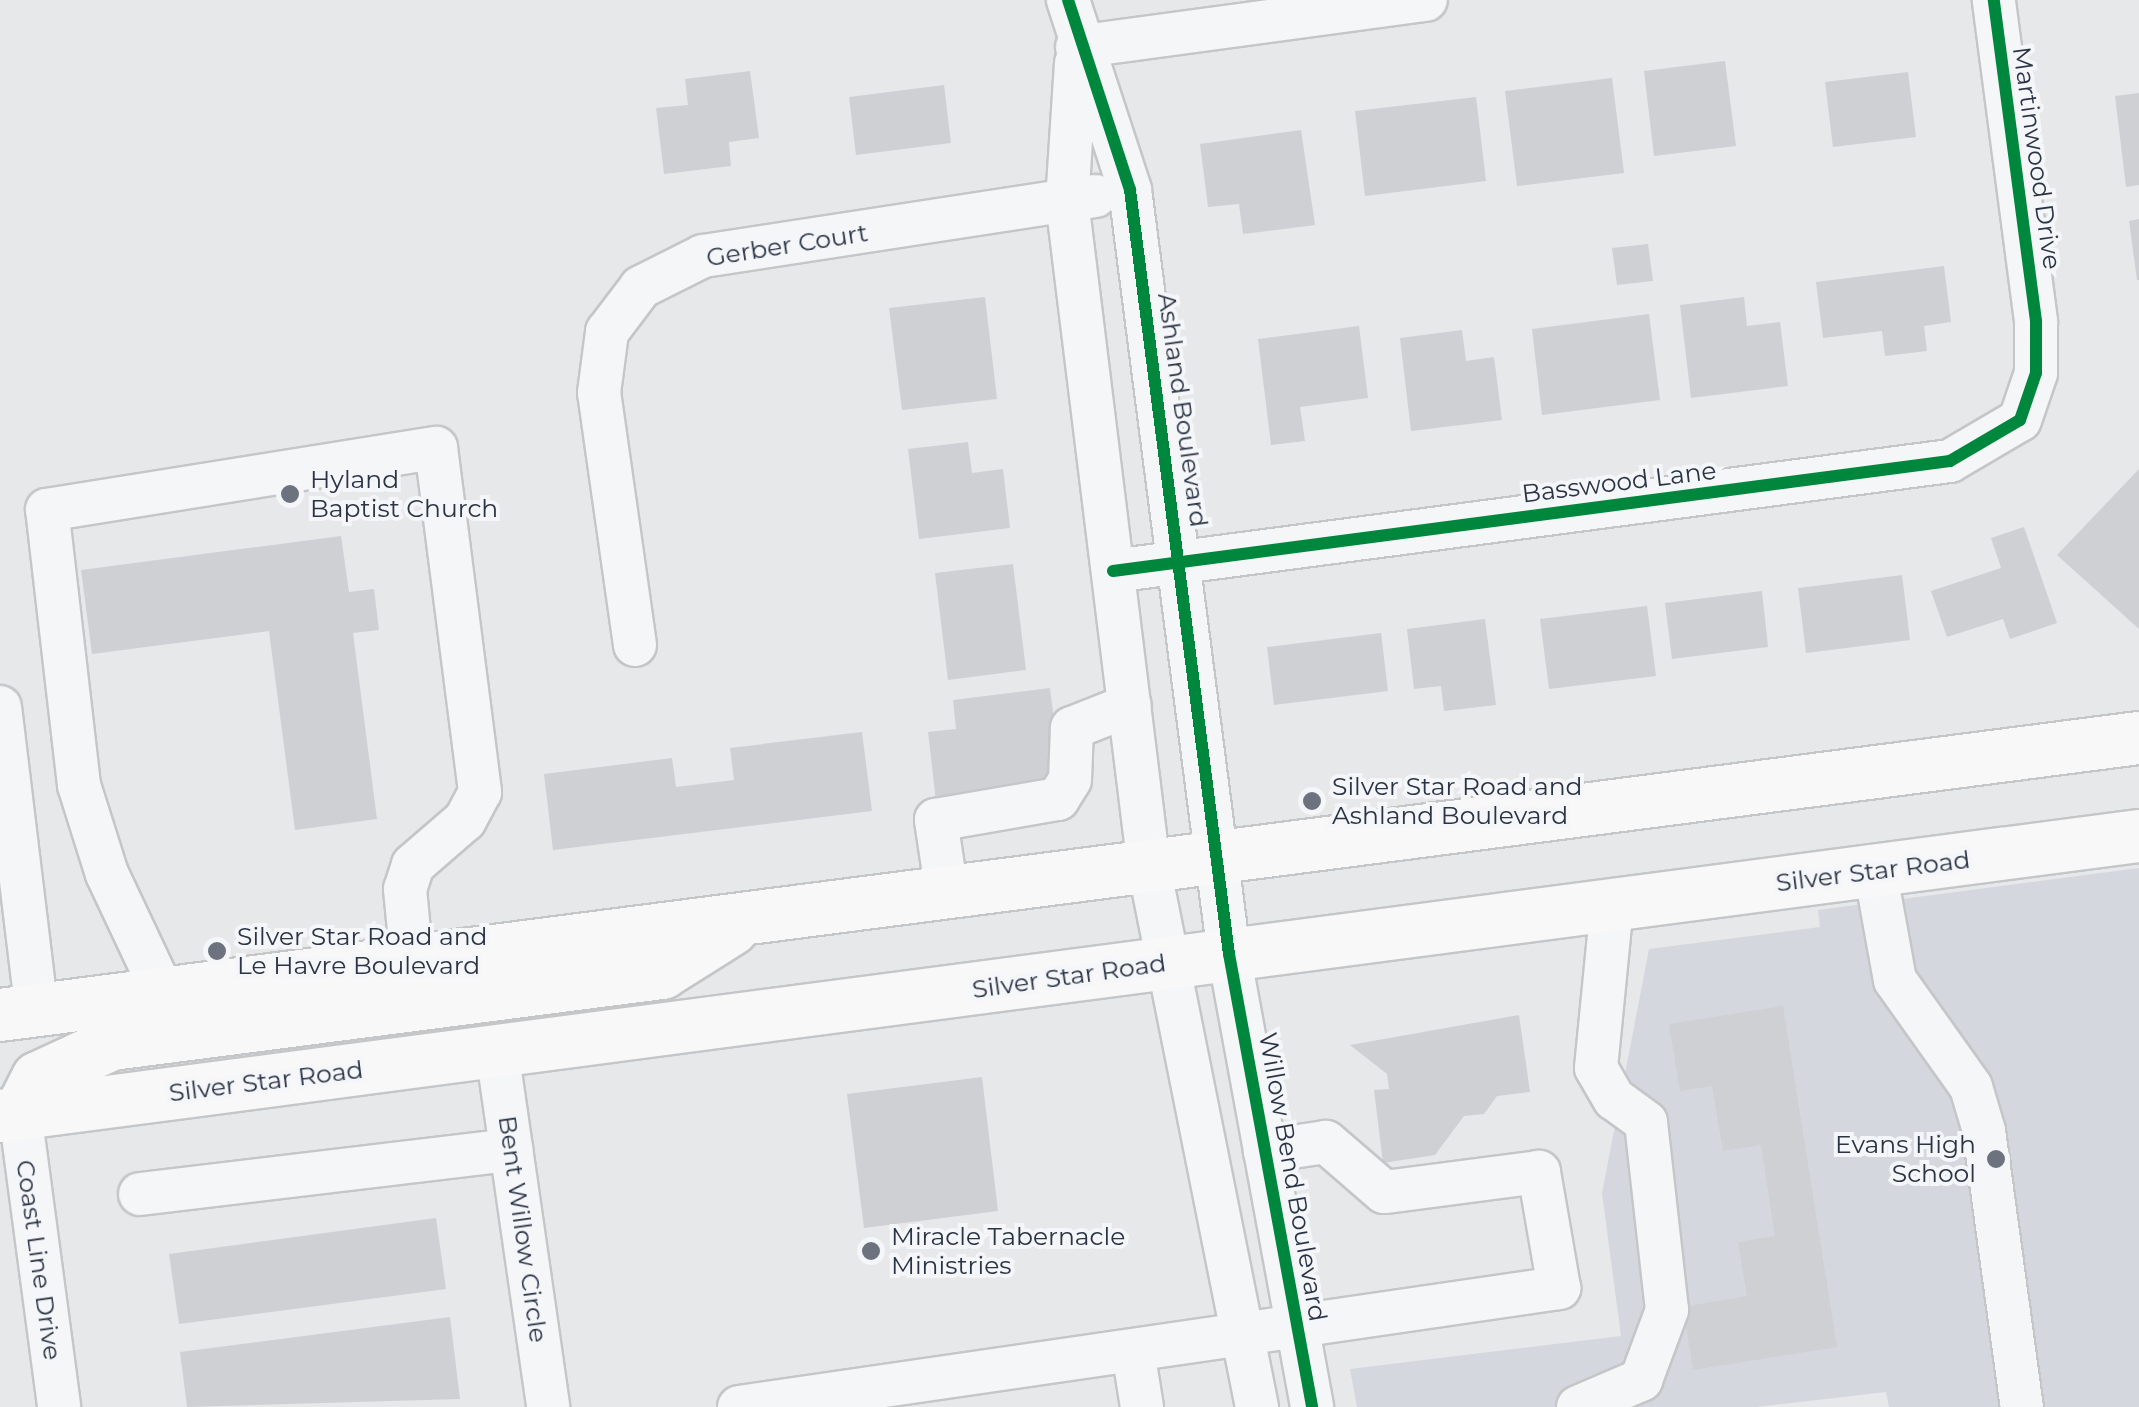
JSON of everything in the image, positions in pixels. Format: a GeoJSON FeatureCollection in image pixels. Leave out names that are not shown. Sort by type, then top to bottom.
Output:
{"type":"FeatureCollection","features":[{"type":"Feature","properties":{"kind":"main road"},"geometry":{"type":"LineString","coordinates":[[0,1053],[19,1013],[746,920],[944,871],[1149,867],[2139,738]]}},
{"type":"Feature","properties":{"kind":"main road","name":"Silver Star Road"},"geometry":{"type":"LineString","coordinates":[[10,1114],[2139,836]]}},
{"type":"Feature","properties":{"kind":"main road"},"geometry":{"type":"LineString","coordinates":[[10,1114],[38,1078],[112,1044],[662,973],[746,920]]}},
{"type":"Feature","properties":{"kind":"street","name":"Ashland Boulevard"},"geometry":{"type":"LineString","coordinates":[[1068,0],[1077,47],[1130,190],[1229,954]]}},
{"type":"Feature","properties":{"kind":"street"},"geometry":{"type":"LineString","coordinates":[[1077,47],[1426,0]]}},
{"type":"Feature","properties":{"kind":"street","name":"Martinwood Drive"},"geometry":{"type":"LineString","coordinates":[[1994,0],[2036,322]]}},
{"type":"Feature","properties":{"kind":"street","name":"Ashland Boulevard"},"geometry":{"type":"LineString","coordinates":[[1077,47],[1067,201],[1164,963]]}},
{"type":"Feature","properties":{"kind":"street","name":"Gerber Court"},"geometry":{"type":"LineString","coordinates":[[636,646],[599,393],[607,332],[641,287],[703,256],[1130,190]]}},
{"type":"Feature","properties":{"kind":"street","name":"Basswood Lane"},"geometry":{"type":"LineString","coordinates":[[1113,571],[1950,461],[2020,420],[2036,372],[2036,322]]}},
{"type":"Feature","properties":{"kind":"street"},"geometry":{"type":"LineString","coordinates":[[164,994],[107,874],[79,785],[47,510],[436,448],[480,792],[465,820],[413,865],[406,889],[412,962]]}},
{"type":"Feature","properties":{"kind":"street"},"geometry":{"type":"LineString","coordinates":[[944,871],[936,820],[1058,799],[1070,780],[1072,728],[1130,706]]}},
{"type":"Feature","properties":{"kind":"street"},"geometry":{"type":"LineString","coordinates":[[0,707],[19,1013]]}},
{"type":"Feature","properties":{"kind":"street"},"geometry":{"type":"LineString","coordinates":[[1875,870],[1895,980],[1971,1087],[1984,1131],[2022,1407]]}},
{"type":"Feature","properties":{"kind":"street"},"geometry":{"type":"LineString","coordinates":[[1578,1407],[1641,1380],[1667,1310],[1646,1122],[1614,1099],[1596,1068],[1612,905]]}},
{"type":"Feature","properties":{"kind":"street","name":"Willow Bend Boulevard"},"geometry":{"type":"LineString","coordinates":[[1229,954],[1312,1407]]}},
{"type":"Feature","properties":{"kind":"street"},"geometry":{"type":"LineString","coordinates":[[1164,963],[1257,1407]]}},
{"type":"Feature","properties":{"kind":"street","name":"Bent Willow Circle"},"geometry":{"type":"LineString","coordinates":[[497,1051],[548,1407]]}},
{"type":"Feature","properties":{"kind":"street","name":"Coast Line Drive"},"geometry":{"type":"LineString","coordinates":[[10,1114],[59,1407]]}},
{"type":"Feature","properties":{"kind":"street"},"geometry":{"type":"LineString","coordinates":[[739,1407],[1559,1288],[1539,1172],[1384,1192],[1326,1142],[1265,1151]]}},
{"type":"Feature","properties":{"kind":"street"},"geometry":{"type":"LineString","coordinates":[[140,1194],[511,1150]]}},
{"type":"Feature","properties":{"kind":"street"},"geometry":{"type":"LineString","coordinates":[[1133,1351],[1142,1407]]}},
{"type":"Feature","properties":{"kind":"shaded area"},"geometry":{"type":"Polygon","coordinates":[[[2139,868],[2139,1407],[1889,1407],[1886,1392],[1756,1407],[1357,1407],[1350,1369],[1621,1336],[1602,1193],[1649,949],[1820,927],[1818,910],[2139,868]]]}},
{"type":"Feature","properties":{"kind":"building"},"geometry":{"type":"Polygon","coordinates":[[[1725,61],[1736,146],[1654,156],[1644,71],[1725,61]]]}},
{"type":"Feature","properties":{"kind":"building"},"geometry":{"type":"Polygon","coordinates":[[[750,71],[759,138],[729,142],[731,166],[664,174],[656,108],[688,105],[685,79],[750,71]]]}},
{"type":"Feature","properties":{"kind":"building"},"geometry":{"type":"Polygon","coordinates":[[[1908,72],[1916,137],[1833,147],[1825,82],[1908,72]]]}},
{"type":"Feature","properties":{"kind":"building"},"geometry":{"type":"Polygon","coordinates":[[[1612,78],[1624,173],[1517,186],[1505,91],[1612,78]]]}},
{"type":"Feature","properties":{"kind":"building"},"geometry":{"type":"Polygon","coordinates":[[[944,85],[951,143],[856,155],[849,97],[944,85]]]}},
{"type":"Feature","properties":{"kind":"building"},"geometry":{"type":"Polygon","coordinates":[[[2139,93],[2139,185],[2126,187],[2115,96],[2139,93]]]}},
{"type":"Feature","properties":{"kind":"building"},"geometry":{"type":"Polygon","coordinates":[[[1476,97],[1486,181],[1365,196],[1355,111],[1476,97]]]}},
{"type":"Feature","properties":{"kind":"building"},"geometry":{"type":"Polygon","coordinates":[[[1301,130],[1315,225],[1243,234],[1239,204],[1208,207],[1200,144],[1301,130]]]}},
{"type":"Feature","properties":{"kind":"building"},"geometry":{"type":"Polygon","coordinates":[[[2139,219],[2139,280],[2137,280],[2129,221],[2139,219]]]}},
{"type":"Feature","properties":{"kind":"building"},"geometry":{"type":"Polygon","coordinates":[[[1648,244],[1653,281],[1617,285],[1612,248],[1648,244]]]}},
{"type":"Feature","properties":{"kind":"building"},"geometry":{"type":"Polygon","coordinates":[[[1944,266],[1951,322],[1924,326],[1927,351],[1885,356],[1882,331],[1823,338],[1816,282],[1944,266]]]}},
{"type":"Feature","properties":{"kind":"building"},"geometry":{"type":"Polygon","coordinates":[[[985,297],[997,399],[902,410],[889,308],[985,297]]]}},
{"type":"Feature","properties":{"kind":"building"},"geometry":{"type":"Polygon","coordinates":[[[1744,297],[1747,326],[1780,322],[1788,386],[1691,398],[1680,305],[1744,297]]]}},
{"type":"Feature","properties":{"kind":"building"},"geometry":{"type":"Polygon","coordinates":[[[1649,314],[1660,400],[1542,415],[1532,329],[1649,314]]]}},
{"type":"Feature","properties":{"kind":"building"},"geometry":{"type":"Polygon","coordinates":[[[1359,326],[1368,398],[1300,407],[1305,441],[1271,445],[1258,339],[1359,326]]]}},
{"type":"Feature","properties":{"kind":"building"},"geometry":{"type":"Polygon","coordinates":[[[1462,330],[1466,361],[1494,357],[1502,420],[1411,431],[1400,338],[1462,330]]]}},
{"type":"Feature","properties":{"kind":"building"},"geometry":{"type":"Polygon","coordinates":[[[968,442],[972,473],[1003,469],[1010,528],[919,539],[908,449],[968,442]]]}},
{"type":"Feature","properties":{"kind":"building"},"geometry":{"type":"Polygon","coordinates":[[[2139,469],[2139,629],[2057,555],[2139,469]]]}},
{"type":"Feature","properties":{"kind":"building"},"geometry":{"type":"Polygon","coordinates":[[[2024,527],[2057,623],[2010,639],[2003,619],[1947,637],[1931,591],[2001,568],[1991,538],[2024,527]]]}},
{"type":"Feature","properties":{"kind":"building"},"geometry":{"type":"Polygon","coordinates":[[[341,536],[349,592],[374,589],[379,630],[353,633],[377,819],[295,830],[269,631],[92,654],[81,570],[341,536]]]}},
{"type":"Feature","properties":{"kind":"building"},"geometry":{"type":"Polygon","coordinates":[[[1013,564],[1026,670],[948,680],[935,573],[1013,564]]]}},
{"type":"Feature","properties":{"kind":"building"},"geometry":{"type":"Polygon","coordinates":[[[1902,575],[1910,640],[1806,653],[1798,588],[1902,575]]]}},
{"type":"Feature","properties":{"kind":"building"},"geometry":{"type":"Polygon","coordinates":[[[1762,591],[1768,647],[1672,659],[1665,603],[1762,591]]]}},
{"type":"Feature","properties":{"kind":"building"},"geometry":{"type":"Polygon","coordinates":[[[1647,606],[1656,676],[1549,689],[1540,619],[1647,606]]]}},
{"type":"Feature","properties":{"kind":"building"},"geometry":{"type":"Polygon","coordinates":[[[1485,619],[1496,705],[1444,711],[1441,686],[1414,689],[1407,629],[1485,619]]]}},
{"type":"Feature","properties":{"kind":"building"},"geometry":{"type":"Polygon","coordinates":[[[1381,633],[1388,691],[1274,705],[1267,647],[1381,633]]]}},
{"type":"Feature","properties":{"kind":"building"},"geometry":{"type":"Polygon","coordinates":[[[1050,688],[1062,785],[936,801],[928,732],[956,729],[953,700],[1050,688]]]}},
{"type":"Feature","properties":{"kind":"building"},"geometry":{"type":"Polygon","coordinates":[[[862,732],[872,811],[553,850],[544,774],[672,758],[676,787],[734,780],[730,748],[862,732]]]}},
{"type":"Feature","properties":{"kind":"building"},"geometry":{"type":"Polygon","coordinates":[[[1783,1006],[1837,1347],[1693,1370],[1683,1307],[1747,1296],[1738,1242],[1775,1236],[1761,1145],[1723,1151],[1712,1086],[1680,1091],[1669,1024],[1783,1006]]]}},
{"type":"Feature","properties":{"kind":"building"},"geometry":{"type":"Polygon","coordinates":[[[1519,1015],[1530,1092],[1497,1096],[1484,1114],[1464,1116],[1435,1155],[1383,1163],[1374,1090],[1389,1089],[1387,1074],[1350,1045],[1519,1015]]]}},
{"type":"Feature","properties":{"kind":"building"},"geometry":{"type":"Polygon","coordinates":[[[982,1077],[998,1211],[864,1228],[847,1094],[982,1077]]]}},
{"type":"Feature","properties":{"kind":"building"},"geometry":{"type":"Polygon","coordinates":[[[436,1218],[446,1289],[179,1324],[169,1254],[436,1218]]]}},
{"type":"Feature","properties":{"kind":"building"},"geometry":{"type":"Polygon","coordinates":[[[450,1317],[460,1399],[187,1407],[180,1352],[450,1317]]]}},
{"type":"Feature","properties":{"kind":"cycle path"},"geometry":{"type":"LineString","coordinates":[[1068,0],[1130,190],[1229,954],[1312,1407]]}},
{"type":"Feature","properties":{"kind":"cycle path"},"geometry":{"type":"LineString","coordinates":[[1113,571],[1950,461],[2020,420],[2036,373],[2036,321],[1994,0]]}},
{"type":"Feature","properties":{"kind":"place","name":"Hyland Baptist Church"},"geometry":{"type":"Point","coordinates":[290,494]}},
{"type":"Feature","properties":{"kind":"place","name":"Silver Star Road and Ashland Boulevard"},"geometry":{"type":"Point","coordinates":[1312,801]}},
{"type":"Feature","properties":{"kind":"place","name":"Silver Star Road and Le Havre Boulevard"},"geometry":{"type":"Point","coordinates":[217,951]}},
{"type":"Feature","properties":{"kind":"place","name":"Evans High School"},"geometry":{"type":"Point","coordinates":[1996,1159]}},
{"type":"Feature","properties":{"kind":"place","name":"Miracle Tabernacle Ministries"},"geometry":{"type":"Point","coordinates":[871,1251]}}]}
